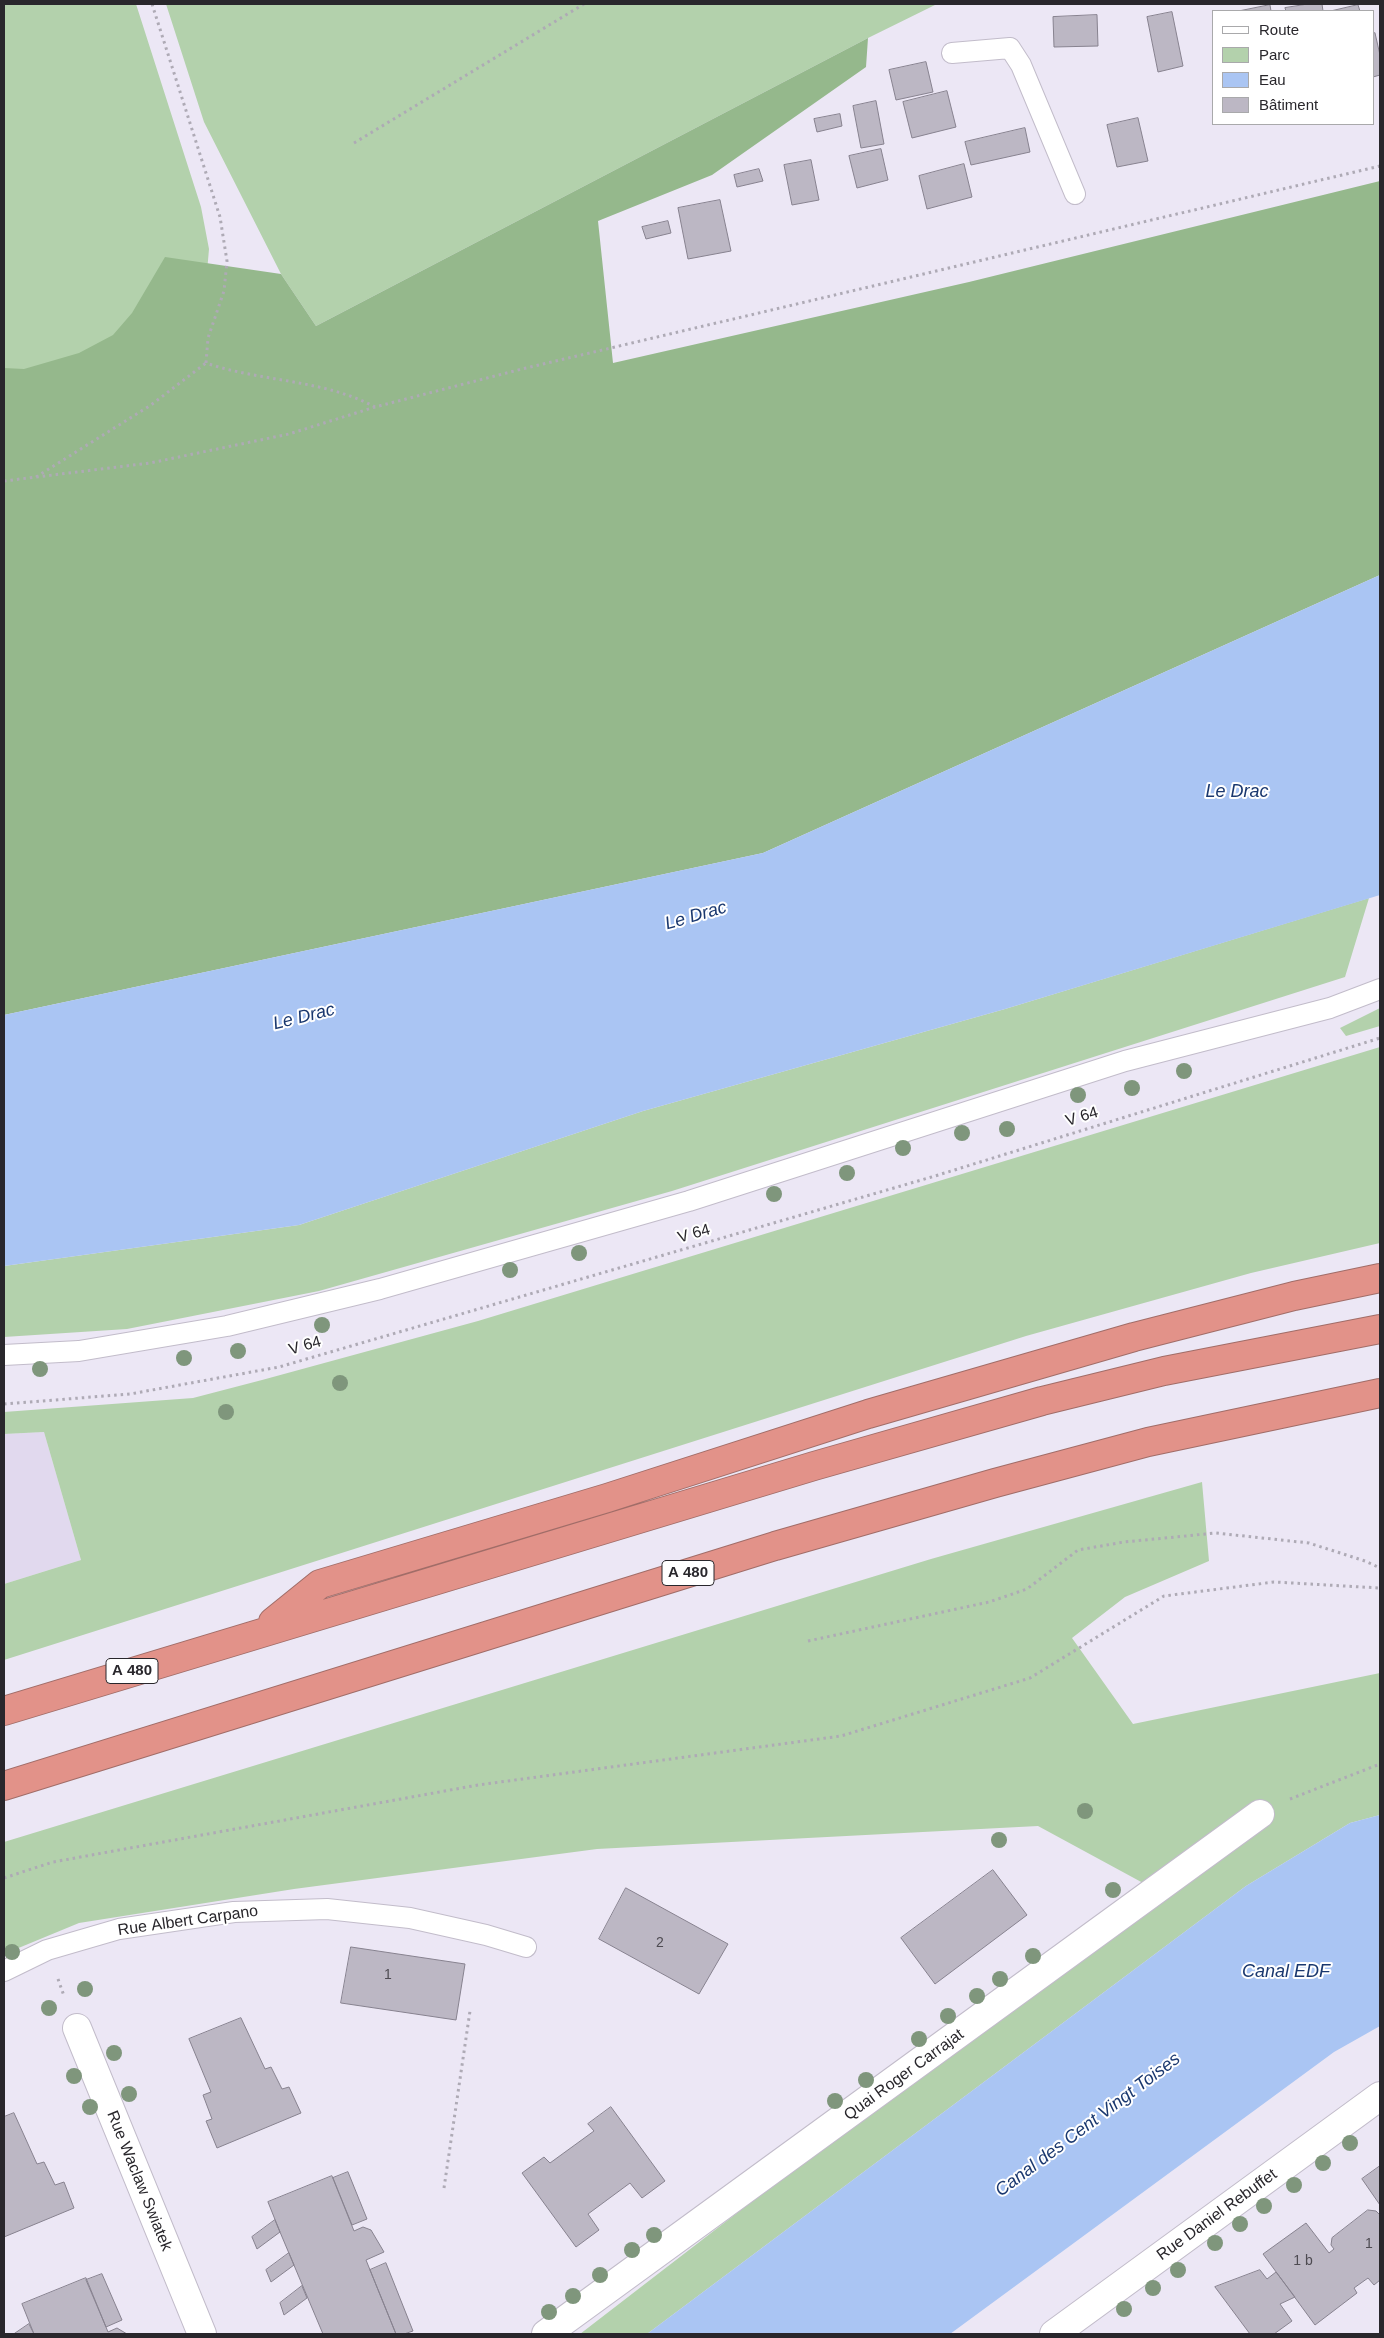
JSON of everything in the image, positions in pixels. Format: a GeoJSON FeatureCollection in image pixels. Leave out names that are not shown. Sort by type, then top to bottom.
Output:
{"type":"FeatureCollection","features":[{"type":"Feature","properties":{"kind":"highway"},"geometry":{"type":"LineString","coordinates":[[260,1632],[320,1584],[972,1384],[1144,1335],[1294,1296],[1380,1278]]}},
{"type":"Feature","properties":{"kind":"highway","name":"A 480"},"geometry":{"type":"LineString","coordinates":[[4,1711],[260,1632],[814,1466],[1042,1401],[1164,1371],[1380,1329]]}},
{"type":"Feature","properties":{"kind":"highway","name":"A 480"},"geometry":{"type":"LineString","coordinates":[[4,1786],[775,1546],[995,1483],[1148,1442],[1380,1393]]}},
{"type":"Feature","properties":{"kind":"street","name":"Quai Roger Carrajat"},"geometry":{"type":"LineString","coordinates":[[546,2334],[1260,1814]]}},
{"type":"Feature","properties":{"kind":"street","name":"Rue Waclaw Swiatek"},"geometry":{"type":"LineString","coordinates":[[77,2028],[202,2334]]}},
{"type":"Feature","properties":{"kind":"street","name":"Rue Daniel Rebuffet"},"geometry":{"type":"LineString","coordinates":[[1054,2334],[1380,2096]]}},
{"type":"Feature","properties":{"kind":"lane"},"geometry":{"type":"LineString","coordinates":[[952,53],[1010,48],[1022,65],[1075,194]]}},
{"type":"Feature","properties":{"kind":"lane"},"geometry":{"type":"LineString","coordinates":[[4,1355],[79,1351],[226,1326],[380,1289],[689,1201],[1124,1061],[1330,1008],[1380,989]]}},
{"type":"Feature","properties":{"kind":"lane","name":"Rue Albert Carpano"},"geometry":{"type":"LineString","coordinates":[[4,1971],[47,1950],[119,1929],[234,1912],[327,1909],[410,1918],[486,1935],[526,1947]]}},
{"type":"Feature","properties":{"kind":"path"},"geometry":{"type":"LineString","coordinates":[[36,478],[151,405],[206,364],[208,338],[224,290],[227,262],[220,217],[152,4]]}},
{"type":"Feature","properties":{"kind":"path"},"geometry":{"type":"LineString","coordinates":[[354,143],[584,4]]}},
{"type":"Feature","properties":{"kind":"path"},"geometry":{"type":"LineString","coordinates":[[4,481],[150,463],[289,434],[375,407],[522,369],[842,291],[1380,166]]}},
{"type":"Feature","properties":{"kind":"path"},"geometry":{"type":"LineString","coordinates":[[206,364],[225,370],[250,373],[353,396],[375,407]]}},
{"type":"Feature","properties":{"kind":"path","name":"V 64"},"geometry":{"type":"LineString","coordinates":[[4,1404],[130,1394],[279,1366],[926,1179],[1380,1038]]}},
{"type":"Feature","properties":{"kind":"path"},"geometry":{"type":"LineString","coordinates":[[808,1641],[989,1602],[1027,1589],[1078,1550],[1124,1542],[1216,1533],[1309,1544],[1365,1561],[1380,1568]]}},
{"type":"Feature","properties":{"kind":"path"},"geometry":{"type":"LineString","coordinates":[[4,1878],[62,1860],[478,1785],[841,1736],[1030,1678],[1164,1596],[1274,1582],[1380,1588]]}},
{"type":"Feature","properties":{"kind":"path"},"geometry":{"type":"LineString","coordinates":[[1260,1814],[1296,1796],[1380,1764]]}},
{"type":"Feature","properties":{"kind":"path"},"geometry":{"type":"LineString","coordinates":[[47,1950],[77,2028]]}},
{"type":"Feature","properties":{"kind":"path"},"geometry":{"type":"LineString","coordinates":[[444,2188],[470,2011]]}},
{"type":"Feature","properties":{"kind":"shaded area"},"geometry":{"type":"Polygon","coordinates":[[[44,1432],[81,1560],[4,1584],[4,1434],[44,1432]]]}},
{"type":"Feature","properties":{"kind":"green space"},"geometry":{"type":"Polygon","coordinates":[[[4,4],[136,4],[201,207],[209,249],[204,306],[4,437],[4,4]]]}},
{"type":"Feature","properties":{"kind":"green space"},"geometry":{"type":"Polygon","coordinates":[[[166,4],[937,4],[868,38],[316,326],[281,274],[204,122],[166,4]]]}},
{"type":"Feature","properties":{"kind":"green space"},"geometry":{"type":"Polygon","coordinates":[[[868,38],[866,67],[712,175],[598,221],[613,363],[969,282],[1380,181],[1380,575],[763,853],[4,1015],[4,368],[24,369],[79,353],[113,335],[132,313],[165,257],[281,274],[316,326],[868,38]]]}},
{"type":"Feature","properties":{"kind":"green space"},"geometry":{"type":"Polygon","coordinates":[[[1369,898],[1345,977],[672,1191],[319,1291],[127,1329],[4,1337],[4,1266],[299,1225],[643,1111],[1005,1009],[1369,898]]]}},
{"type":"Feature","properties":{"kind":"green space"},"geometry":{"type":"Polygon","coordinates":[[[1380,1008],[1380,1026],[1346,1036],[1340,1028],[1380,1008]]]}},
{"type":"Feature","properties":{"kind":"green space"},"geometry":{"type":"Polygon","coordinates":[[[1380,1047],[1380,1243],[1251,1273],[1026,1336],[4,1660],[4,1584],[81,1560],[44,1432],[4,1434],[4,1412],[193,1398],[262,1380],[478,1321],[1380,1047]]]}},
{"type":"Feature","properties":{"kind":"green space"},"geometry":{"type":"Polygon","coordinates":[[[1202,1482],[1209,1561],[1125,1597],[1072,1638],[1133,1724],[1380,1673],[1380,1815],[1350,1823],[1246,1886],[647,2334],[580,2334],[1156,1890],[1038,1826],[597,1849],[294,1889],[79,1923],[4,1954],[4,1842],[931,1559],[1202,1482]]]}},
{"type":"Feature","properties":{"kind":"water","name":"Le Drac"},"geometry":{"type":"Polygon","coordinates":[[[1380,575],[1380,895],[1005,1009],[643,1111],[299,1225],[4,1266],[4,1015],[763,853],[1380,575]]]}},
{"type":"Feature","properties":{"kind":"water","name":"Canal EDF"},"geometry":{"type":"Polygon","coordinates":[[[1380,1815],[1380,2026],[1334,2052],[950,2334],[647,2334],[1246,1886],[1350,1823],[1380,1815]]]}},
{"type":"Feature","properties":{"kind":"building"},"geometry":{"type":"Polygon","coordinates":[[[1308,4],[1322,4],[1323,10],[1286,10],[1285,8],[1308,4]]]}},
{"type":"Feature","properties":{"kind":"building"},"geometry":{"type":"Polygon","coordinates":[[[1270,5],[1271,10],[1244,10],[1270,5]]]}},
{"type":"Feature","properties":{"kind":"building"},"geometry":{"type":"Polygon","coordinates":[[[1358,5],[1360,10],[1336,10],[1358,5]]]}},
{"type":"Feature","properties":{"kind":"building"},"geometry":{"type":"Polygon","coordinates":[[[1172,12],[1183,66],[1158,72],[1147,17],[1172,12]]]}},
{"type":"Feature","properties":{"kind":"building"},"geometry":{"type":"Polygon","coordinates":[[[1097,15],[1098,46],[1054,47],[1053,17],[1097,15]]]}},
{"type":"Feature","properties":{"kind":"building"},"geometry":{"type":"Polygon","coordinates":[[[1374,34],[1380,55],[1380,75],[1374,77],[1374,34]]]}},
{"type":"Feature","properties":{"kind":"building"},"geometry":{"type":"Polygon","coordinates":[[[926,62],[933,92],[896,100],[889,70],[926,62]]]}},
{"type":"Feature","properties":{"kind":"building"},"geometry":{"type":"Polygon","coordinates":[[[947,91],[956,127],[912,138],[903,102],[947,91]]]}},
{"type":"Feature","properties":{"kind":"building"},"geometry":{"type":"Polygon","coordinates":[[[876,101],[884,144],[861,148],[853,106],[876,101]]]}},
{"type":"Feature","properties":{"kind":"building"},"geometry":{"type":"Polygon","coordinates":[[[840,114],[842,126],[817,132],[814,119],[840,114]]]}},
{"type":"Feature","properties":{"kind":"building"},"geometry":{"type":"Polygon","coordinates":[[[1138,118],[1148,161],[1117,167],[1107,125],[1138,118]]]}},
{"type":"Feature","properties":{"kind":"building"},"geometry":{"type":"Polygon","coordinates":[[[1025,128],[1030,152],[971,165],[965,142],[1025,128]]]}},
{"type":"Feature","properties":{"kind":"building"},"geometry":{"type":"Polygon","coordinates":[[[881,149],[888,180],[857,188],[849,156],[881,149]]]}},
{"type":"Feature","properties":{"kind":"building"},"geometry":{"type":"Polygon","coordinates":[[[811,160],[819,200],[792,205],[784,165],[811,160]]]}},
{"type":"Feature","properties":{"kind":"building"},"geometry":{"type":"Polygon","coordinates":[[[964,164],[972,197],[927,209],[919,176],[964,164]]]}},
{"type":"Feature","properties":{"kind":"building"},"geometry":{"type":"Polygon","coordinates":[[[759,169],[763,181],[737,187],[734,175],[759,169]]]}},
{"type":"Feature","properties":{"kind":"building"},"geometry":{"type":"Polygon","coordinates":[[[720,200],[731,251],[688,259],[678,208],[720,200]]]}},
{"type":"Feature","properties":{"kind":"building"},"geometry":{"type":"Polygon","coordinates":[[[668,221],[671,233],[646,239],[642,227],[668,221]]]}},
{"type":"Feature","properties":{"kind":"building"},"geometry":{"type":"Polygon","coordinates":[[[993,1870],[1027,1915],[935,1984],[901,1938],[993,1870]]]}},
{"type":"Feature","properties":{"kind":"building"},"geometry":{"type":"Polygon","coordinates":[[[626,1888],[728,1944],[699,1994],[599,1939],[626,1888]]]}},
{"type":"Feature","properties":{"kind":"building"},"geometry":{"type":"Polygon","coordinates":[[[351,1947],[465,1964],[456,2020],[341,2003],[351,1947]]]}},
{"type":"Feature","properties":{"kind":"building"},"geometry":{"type":"Polygon","coordinates":[[[241,2018],[265,2069],[271,2067],[282,2089],[289,2087],[301,2113],[217,2148],[206,2121],[212,2119],[203,2095],[211,2092],[189,2039],[241,2018]]]}},
{"type":"Feature","properties":{"kind":"building"},"geometry":{"type":"Polygon","coordinates":[[[611,2107],[665,2181],[642,2198],[630,2183],[588,2214],[599,2230],[576,2247],[522,2173],[544,2157],[550,2163],[594,2131],[588,2124],[611,2107]]]}},
{"type":"Feature","properties":{"kind":"building"},"geometry":{"type":"Polygon","coordinates":[[[14,2113],[37,2164],[44,2162],[55,2185],[64,2182],[74,2208],[4,2237],[4,2117],[14,2113]]]}},
{"type":"Feature","properties":{"kind":"building"},"geometry":{"type":"Polygon","coordinates":[[[1380,2166],[1380,2205],[1362,2179],[1380,2166]]]}},
{"type":"Feature","properties":{"kind":"building"},"geometry":{"type":"Polygon","coordinates":[[[348,2172],[367,2219],[352,2225],[333,2178],[348,2172]]]}},
{"type":"Feature","properties":{"kind":"building"},"geometry":{"type":"Polygon","coordinates":[[[332,2176],[354,2231],[363,2227],[371,2230],[384,2252],[366,2260],[396,2334],[323,2334],[280,2232],[268,2202],[332,2176]]]}},
{"type":"Feature","properties":{"kind":"building"},"geometry":{"type":"Polygon","coordinates":[[[1368,2210],[1376,2211],[1380,2215],[1380,2280],[1374,2285],[1368,2278],[1354,2288],[1357,2293],[1315,2325],[1263,2254],[1306,2223],[1329,2253],[1334,2249],[1331,2245],[1332,2238],[1368,2210]]]}},
{"type":"Feature","properties":{"kind":"building"},"geometry":{"type":"Polygon","coordinates":[[[275,2220],[280,2232],[257,2249],[252,2237],[275,2220]]]}},
{"type":"Feature","properties":{"kind":"building"},"geometry":{"type":"Polygon","coordinates":[[[289,2253],[294,2265],[271,2282],[266,2270],[289,2253]]]}},
{"type":"Feature","properties":{"kind":"building"},"geometry":{"type":"Polygon","coordinates":[[[386,2263],[413,2331],[404,2334],[396,2334],[370,2270],[386,2263]]]}},
{"type":"Feature","properties":{"kind":"building"},"geometry":{"type":"Polygon","coordinates":[[[1260,2270],[1267,2279],[1276,2272],[1295,2297],[1280,2304],[1292,2321],[1274,2334],[1250,2334],[1215,2287],[1260,2270]]]}},
{"type":"Feature","properties":{"kind":"building"},"geometry":{"type":"Polygon","coordinates":[[[102,2274],[122,2320],[106,2327],[86,2280],[102,2274]]]}},
{"type":"Feature","properties":{"kind":"building"},"geometry":{"type":"Polygon","coordinates":[[[86,2278],[108,2332],[117,2328],[127,2334],[34,2334],[22,2304],[86,2278]]]}},
{"type":"Feature","properties":{"kind":"building"},"geometry":{"type":"Polygon","coordinates":[[[302,2286],[307,2298],[284,2315],[280,2303],[302,2286]]]}},
{"type":"Feature","properties":{"kind":"building"},"geometry":{"type":"Polygon","coordinates":[[[29,2324],[34,2334],[14,2334],[29,2324]]]}},
{"type":"Feature","properties":{"kind":"water label","name":"Canal des Cent Vingt Toises"},"geometry":{"type":"Point","coordinates":[1088,2125]}}]}
